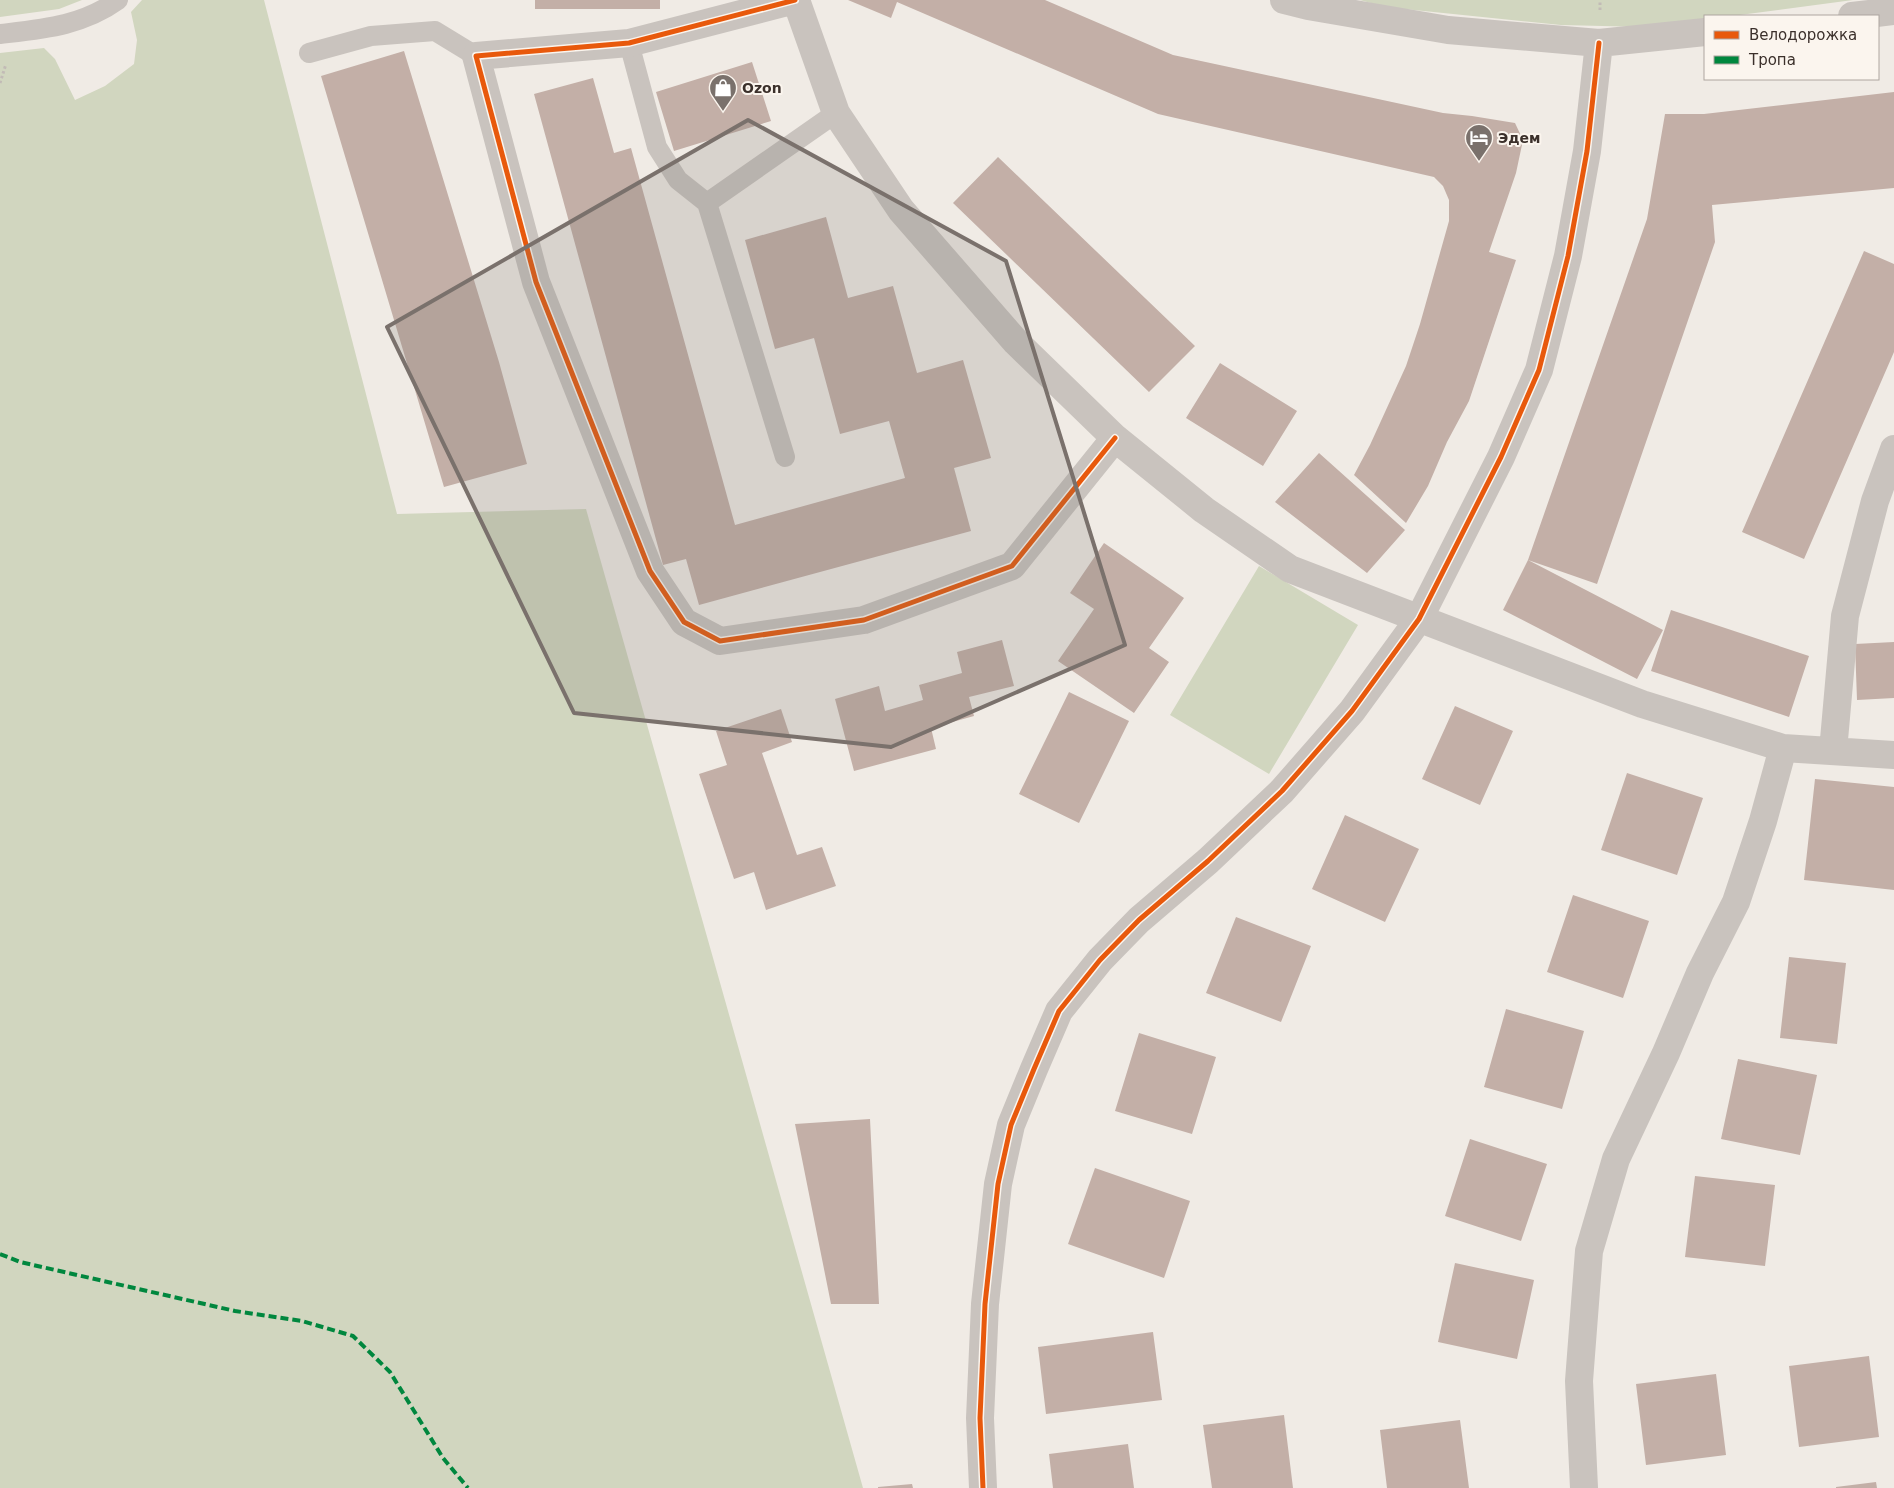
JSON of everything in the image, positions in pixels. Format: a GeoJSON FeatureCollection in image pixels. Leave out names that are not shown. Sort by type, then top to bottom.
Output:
{"type":"FeatureCollection","features":[{"type":"Feature","properties":{"kind":"street"},"geometry":{"type":"LineString","coordinates":[[1115,438],[1012,566],[864,620],[720,641],[684,622],[650,571],[536,282],[476,56],[629,43],[796,0],[836,113],[901,210],[1016,342],[1115,438],[1204,510],[1290,569],[1642,704],[1783,748],[1894,755]]}},
{"type":"Feature","properties":{"kind":"street"},"geometry":{"type":"LineString","coordinates":[[1284,0],[1308,6],[1448,30],[1600,43],[1704,32]]}},
{"type":"Feature","properties":{"kind":"street"},"geometry":{"type":"LineString","coordinates":[[1860,15],[1894,11]]}},
{"type":"Feature","properties":{"kind":"street"},"geometry":{"type":"LineString","coordinates":[[983,1488],[980,1418],[985,1304],[998,1184],[1011,1125],[1059,1011],[1100,960],[1139,920],[1208,861],[1282,791],[1352,711],[1419,619],[1501,457],[1539,370],[1568,256],[1587,151],[1600,43]]}},
{"type":"Feature","properties":{"kind":"street"},"geometry":{"type":"LineString","coordinates":[[1833,751],[1845,616],[1874,501],[1894,449]]}},
{"type":"Feature","properties":{"kind":"street"},"geometry":{"type":"LineString","coordinates":[[1584,1488],[1579,1381],[1589,1252],[1616,1158],[1666,1053],[1700,973],[1736,902],[1763,821],[1783,748]]}},
{"type":"Feature","properties":{"kind":"lane"},"geometry":{"type":"LineString","coordinates":[[0,34],[63,26],[103,11],[118,0]]}},
{"type":"Feature","properties":{"kind":"lane"},"geometry":{"type":"LineString","coordinates":[[309,53],[372,36],[435,31],[476,56]]}},
{"type":"Feature","properties":{"kind":"lane"},"geometry":{"type":"LineString","coordinates":[[629,43],[657,147],[678,180],[707,203],[785,457]]}},
{"type":"Feature","properties":{"kind":"lane"},"geometry":{"type":"LineString","coordinates":[[707,203],[836,113]]}},
{"type":"Feature","properties":{"kind":"highlighted area"},"geometry":{"type":"Polygon","coordinates":[[[748,120],[1006,261],[1125,645],[891,747],[574,713],[387,327],[748,120]]]}},
{"type":"Feature","properties":{"kind":"green space"},"geometry":{"type":"Polygon","coordinates":[[[0,0],[82,0],[59,9],[0,17],[0,0]]]}},
{"type":"Feature","properties":{"kind":"green space"},"geometry":{"type":"Polygon","coordinates":[[[142,0],[264,0],[397,514],[586,509],[863,1488],[0,1488],[0,53],[44,48],[55,59],[75,100],[105,86],[134,64],[137,40],[131,12],[142,0]]]}},
{"type":"Feature","properties":{"kind":"green space"},"geometry":{"type":"Polygon","coordinates":[[[1360,0],[1853,0],[1740,15],[1704,15],[1704,20],[1644,27],[1561,25],[1385,7],[1360,0]]]}},
{"type":"Feature","properties":{"kind":"green space"},"geometry":{"type":"Polygon","coordinates":[[[1259,566],[1358,625],[1269,774],[1170,715],[1259,566]]]}},
{"type":"Feature","properties":{"kind":"building"},"geometry":{"type":"Polygon","coordinates":[[[535,0],[660,0],[660,9],[535,9],[535,0]]]}},
{"type":"Feature","properties":{"kind":"building"},"geometry":{"type":"Polygon","coordinates":[[[848,0],[1045,0],[1173,55],[1443,113],[1515,123],[1523,140],[1516,173],[1489,252],[1516,260],[1469,401],[1447,442],[1428,486],[1406,523],[1354,475],[1370,445],[1406,366],[1449,221],[1449,200],[1443,186],[1434,177],[1158,114],[897,2],[891,18],[848,0]]]}},
{"type":"Feature","properties":{"kind":"building"},"geometry":{"type":"Polygon","coordinates":[[[404,51],[499,362],[527,464],[444,487],[321,76],[404,51]]]}},
{"type":"Feature","properties":{"kind":"building"},"geometry":{"type":"Polygon","coordinates":[[[752,62],[771,121],[674,151],[656,92],[752,62]]]}},
{"type":"Feature","properties":{"kind":"building"},"geometry":{"type":"Polygon","coordinates":[[[593,78],[614,153],[631,148],[735,525],[905,478],[889,421],[840,434],[814,338],[775,349],[745,240],[826,217],[848,298],[893,286],[917,373],[963,360],[991,458],[954,468],[971,531],[699,605],[686,559],[663,565],[534,94],[593,78]]]}},
{"type":"Feature","properties":{"kind":"building"},"geometry":{"type":"Polygon","coordinates":[[[1894,92],[1894,188],[1712,205],[1715,242],[1597,584],[1528,560],[1647,219],[1665,114],[1704,114],[1894,92]]]}},
{"type":"Feature","properties":{"kind":"building"},"geometry":{"type":"Polygon","coordinates":[[[998,157],[1195,346],[1149,392],[953,203],[998,157]]]}},
{"type":"Feature","properties":{"kind":"building"},"geometry":{"type":"Polygon","coordinates":[[[1864,251],[1894,264],[1894,352],[1804,559],[1742,532],[1864,251]]]}},
{"type":"Feature","properties":{"kind":"building"},"geometry":{"type":"Polygon","coordinates":[[[1220,363],[1297,411],[1263,466],[1186,418],[1220,363]]]}},
{"type":"Feature","properties":{"kind":"building"},"geometry":{"type":"Polygon","coordinates":[[[1319,453],[1405,530],[1367,573],[1275,502],[1319,453]]]}},
{"type":"Feature","properties":{"kind":"building"},"geometry":{"type":"Polygon","coordinates":[[[1104,543],[1184,598],[1149,648],[1169,662],[1134,713],[1058,661],[1094,609],[1070,593],[1104,543]]]}},
{"type":"Feature","properties":{"kind":"building"},"geometry":{"type":"Polygon","coordinates":[[[1528,560],[1663,630],[1637,679],[1503,610],[1528,560]]]}},
{"type":"Feature","properties":{"kind":"building"},"geometry":{"type":"Polygon","coordinates":[[[1671,610],[1809,656],[1789,717],[1651,671],[1671,610]]]}},
{"type":"Feature","properties":{"kind":"building"},"geometry":{"type":"Polygon","coordinates":[[[1002,640],[1014,686],[969,697],[974,716],[931,728],[936,749],[854,771],[835,699],[879,686],[885,711],[923,700],[919,685],[962,673],[957,652],[1002,640]]]}},
{"type":"Feature","properties":{"kind":"building"},"geometry":{"type":"Polygon","coordinates":[[[1894,642],[1894,698],[1857,700],[1855,644],[1894,642]]]}},
{"type":"Feature","properties":{"kind":"building"},"geometry":{"type":"Polygon","coordinates":[[[1069,692],[1129,721],[1079,823],[1019,794],[1069,692]]]}},
{"type":"Feature","properties":{"kind":"building"},"geometry":{"type":"Polygon","coordinates":[[[1455,706],[1513,731],[1480,805],[1422,779],[1455,706]]]}},
{"type":"Feature","properties":{"kind":"building"},"geometry":{"type":"Polygon","coordinates":[[[781,709],[792,742],[762,753],[797,855],[822,847],[836,886],[766,910],[754,872],[734,879],[699,774],[727,765],[716,731],[781,709]]]}},
{"type":"Feature","properties":{"kind":"building"},"geometry":{"type":"Polygon","coordinates":[[[1627,773],[1703,798],[1677,875],[1601,850],[1627,773]]]}},
{"type":"Feature","properties":{"kind":"building"},"geometry":{"type":"Polygon","coordinates":[[[1815,779],[1894,787],[1894,890],[1804,880],[1815,779]]]}},
{"type":"Feature","properties":{"kind":"building"},"geometry":{"type":"Polygon","coordinates":[[[1345,815],[1419,849],[1385,922],[1312,889],[1345,815]]]}},
{"type":"Feature","properties":{"kind":"building"},"geometry":{"type":"Polygon","coordinates":[[[1573,895],[1649,921],[1623,998],[1547,972],[1573,895]]]}},
{"type":"Feature","properties":{"kind":"building"},"geometry":{"type":"Polygon","coordinates":[[[1236,917],[1311,946],[1281,1022],[1206,993],[1236,917]]]}},
{"type":"Feature","properties":{"kind":"building"},"geometry":{"type":"Polygon","coordinates":[[[1789,957],[1846,963],[1837,1044],[1780,1038],[1789,957]]]}},
{"type":"Feature","properties":{"kind":"building"},"geometry":{"type":"Polygon","coordinates":[[[1506,1009],[1584,1031],[1562,1109],[1484,1087],[1506,1009]]]}},
{"type":"Feature","properties":{"kind":"building"},"geometry":{"type":"Polygon","coordinates":[[[1139,1033],[1216,1057],[1192,1134],[1115,1111],[1139,1033]]]}},
{"type":"Feature","properties":{"kind":"building"},"geometry":{"type":"Polygon","coordinates":[[[1738,1059],[1817,1075],[1800,1155],[1721,1139],[1738,1059]]]}},
{"type":"Feature","properties":{"kind":"building"},"geometry":{"type":"Polygon","coordinates":[[[870,1119],[879,1304],[831,1304],[795,1124],[870,1119]]]}},
{"type":"Feature","properties":{"kind":"building"},"geometry":{"type":"Polygon","coordinates":[[[1470,1139],[1547,1164],[1521,1241],[1445,1216],[1470,1139]]]}},
{"type":"Feature","properties":{"kind":"building"},"geometry":{"type":"Polygon","coordinates":[[[1095,1168],[1190,1201],[1164,1278],[1068,1244],[1095,1168]]]}},
{"type":"Feature","properties":{"kind":"building"},"geometry":{"type":"Polygon","coordinates":[[[1695,1176],[1775,1185],[1765,1266],[1685,1257],[1695,1176]]]}},
{"type":"Feature","properties":{"kind":"building"},"geometry":{"type":"Polygon","coordinates":[[[1455,1263],[1534,1280],[1517,1359],[1438,1342],[1455,1263]]]}},
{"type":"Feature","properties":{"kind":"building"},"geometry":{"type":"Polygon","coordinates":[[[1153,1332],[1162,1400],[1046,1414],[1038,1347],[1153,1332]]]}},
{"type":"Feature","properties":{"kind":"building"},"geometry":{"type":"Polygon","coordinates":[[[1869,1356],[1879,1437],[1799,1447],[1789,1366],[1869,1356]]]}},
{"type":"Feature","properties":{"kind":"building"},"geometry":{"type":"Polygon","coordinates":[[[1716,1374],[1726,1455],[1646,1465],[1636,1384],[1716,1374]]]}},
{"type":"Feature","properties":{"kind":"building"},"geometry":{"type":"Polygon","coordinates":[[[1284,1415],[1293,1488],[1212,1488],[1203,1425],[1284,1415]]]}},
{"type":"Feature","properties":{"kind":"building"},"geometry":{"type":"Polygon","coordinates":[[[1460,1420],[1469,1488],[1387,1488],[1380,1430],[1460,1420]]]}},
{"type":"Feature","properties":{"kind":"building"},"geometry":{"type":"Polygon","coordinates":[[[1128,1444],[1134,1488],[1053,1488],[1049,1454],[1128,1444]]]}},
{"type":"Feature","properties":{"kind":"building"},"geometry":{"type":"Polygon","coordinates":[[[1876,1482],[1877,1488],[1836,1488],[1836,1487],[1876,1482]]]}},
{"type":"Feature","properties":{"kind":"building"},"geometry":{"type":"Polygon","coordinates":[[[912,1484],[913,1488],[878,1488],[878,1487],[912,1484]]]}},
{"type":"Feature","properties":{"kind":"marked path"},"geometry":{"type":"LineString","coordinates":[[0,1254],[20,1262],[235,1311],[302,1321],[353,1336],[390,1372],[443,1458],[468,1488]]}},
{"type":"Feature","properties":{"kind":"cycle path"},"geometry":{"type":"LineString","coordinates":[[795,0],[629,43],[476,56],[536,282],[650,571],[684,622],[720,641],[864,620],[1012,566],[1115,438]]}},
{"type":"Feature","properties":{"kind":"cycle path"},"geometry":{"type":"LineString","coordinates":[[983,1488],[980,1418],[985,1304],[998,1184],[1011,1125],[1034,1069],[1059,1011],[1100,960],[1139,920],[1208,861],[1282,791],[1352,711],[1419,619],[1501,457],[1539,370],[1568,256],[1587,151],[1599,43]]}},
{"type":"Feature","properties":{"kind":"place","name":"Ozon"},"geometry":{"type":"Point","coordinates":[723,112]}},
{"type":"Feature","properties":{"kind":"place","name":"Эдем"},"geometry":{"type":"Point","coordinates":[1479,162]}}]}
